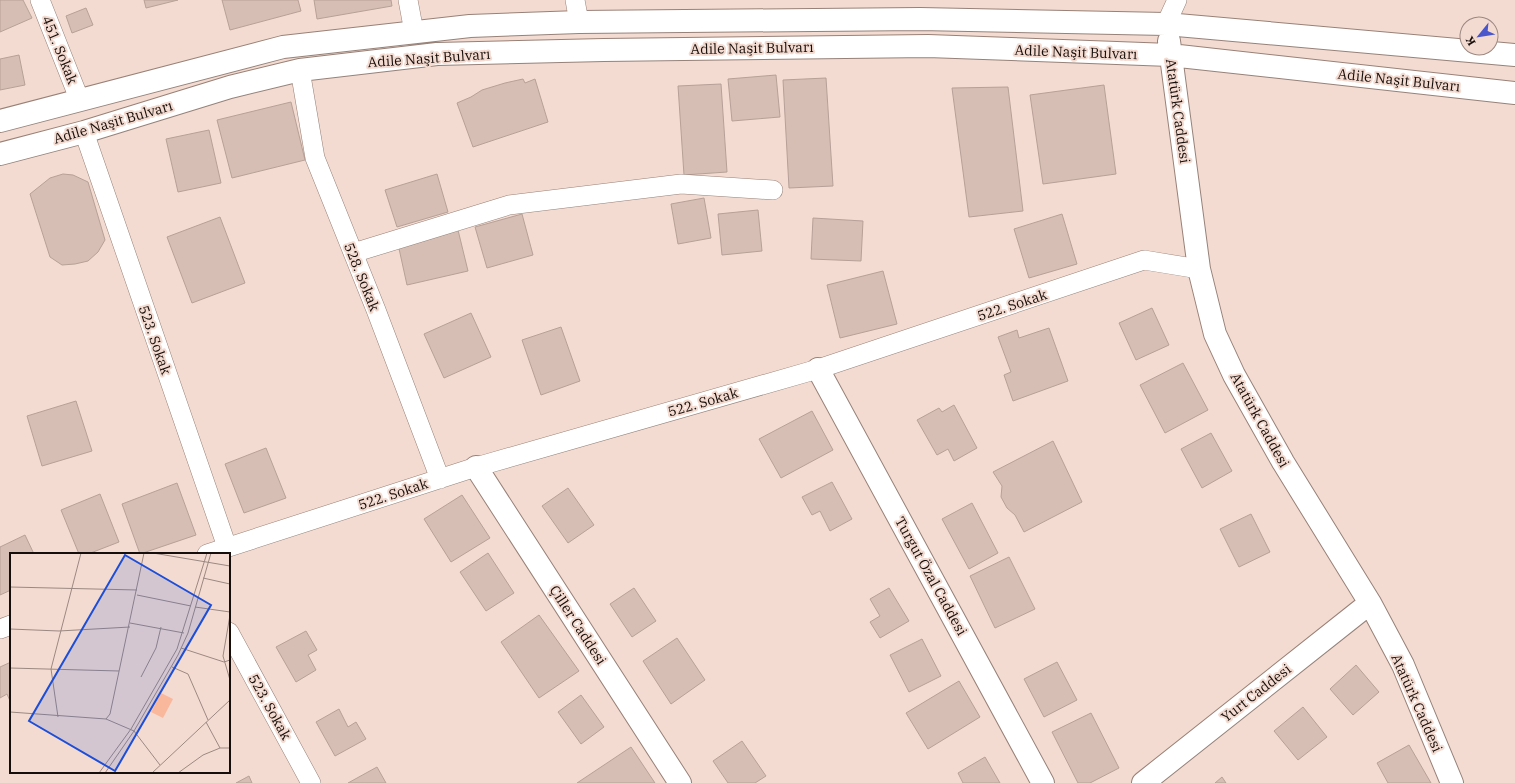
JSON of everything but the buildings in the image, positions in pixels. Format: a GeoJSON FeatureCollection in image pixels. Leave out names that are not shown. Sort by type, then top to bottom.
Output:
{"type":"FeatureCollection","features":[{"type":"Feature","properties":{"kind":"main road","name":"Adile Naşit Bulvarı"},"geometry":{"type":"LineString","coordinates":[[0,121],[283,47],[470,26],[579,22],[920,19],[1166,24],[1515,55]]}},
{"type":"Feature","properties":{"kind":"main road","name":"Atatürk Caddesi"},"geometry":{"type":"LineString","coordinates":[[1166,24],[1199,269],[1215,334],[1234,376],[1283,462],[1370,604],[1403,665],[1452,783]]}},
{"type":"Feature","properties":{"kind":"main road","name":"Adile Naşit Bulvarı"},"geometry":{"type":"LineString","coordinates":[[0,154],[84,132],[230,87],[300,70],[437,54],[604,50],[928,46],[1170,55],[1515,93]]}},
{"type":"Feature","properties":{"kind":"main road","name":"Turgut Özal Caddesi"},"geometry":{"type":"LineString","coordinates":[[818,369],[1043,783]]}},
{"type":"Feature","properties":{"kind":"main road","name":"Çiller Caddesi"},"geometry":{"type":"LineString","coordinates":[[476,467],[680,783]]}},
{"type":"Feature","properties":{"kind":"main road","name":"Yurt Caddesi"},"geometry":{"type":"LineString","coordinates":[[1143,783],[1370,604]]}},
{"type":"Feature","properties":{"kind":"street","name":"451. Sokak"},"geometry":{"type":"LineString","coordinates":[[40,0],[80,101]]}},
{"type":"Feature","properties":{"kind":"street"},"geometry":{"type":"LineString","coordinates":[[408,0],[414,32]]}},
{"type":"Feature","properties":{"kind":"street"},"geometry":{"type":"LineString","coordinates":[[575,0],[579,22]]}},
{"type":"Feature","properties":{"kind":"street"},"geometry":{"type":"LineString","coordinates":[[1166,24],[1177,0]]}},
{"type":"Feature","properties":{"kind":"street","name":"528. Sokak"},"geometry":{"type":"LineString","coordinates":[[300,70],[315,158],[376,310],[440,479]]}},
{"type":"Feature","properties":{"kind":"street","name":"523. Sokak"},"geometry":{"type":"LineString","coordinates":[[84,132],[227,547]]}},
{"type":"Feature","properties":{"kind":"street"},"geometry":{"type":"LineString","coordinates":[[353,253],[508,205],[681,184],[773,190]]}},
{"type":"Feature","properties":{"kind":"street","name":"522. Sokak"},"geometry":{"type":"LineString","coordinates":[[210,553],[476,467],[818,369],[1144,260],[1199,269]]}},
{"type":"Feature","properties":{"kind":"street"},"geometry":{"type":"LineString","coordinates":[[0,629],[10,625]]}},
{"type":"Feature","properties":{"kind":"street","name":"523. Sokak"},"geometry":{"type":"LineString","coordinates":[[230,634],[311,783]]}}]}
